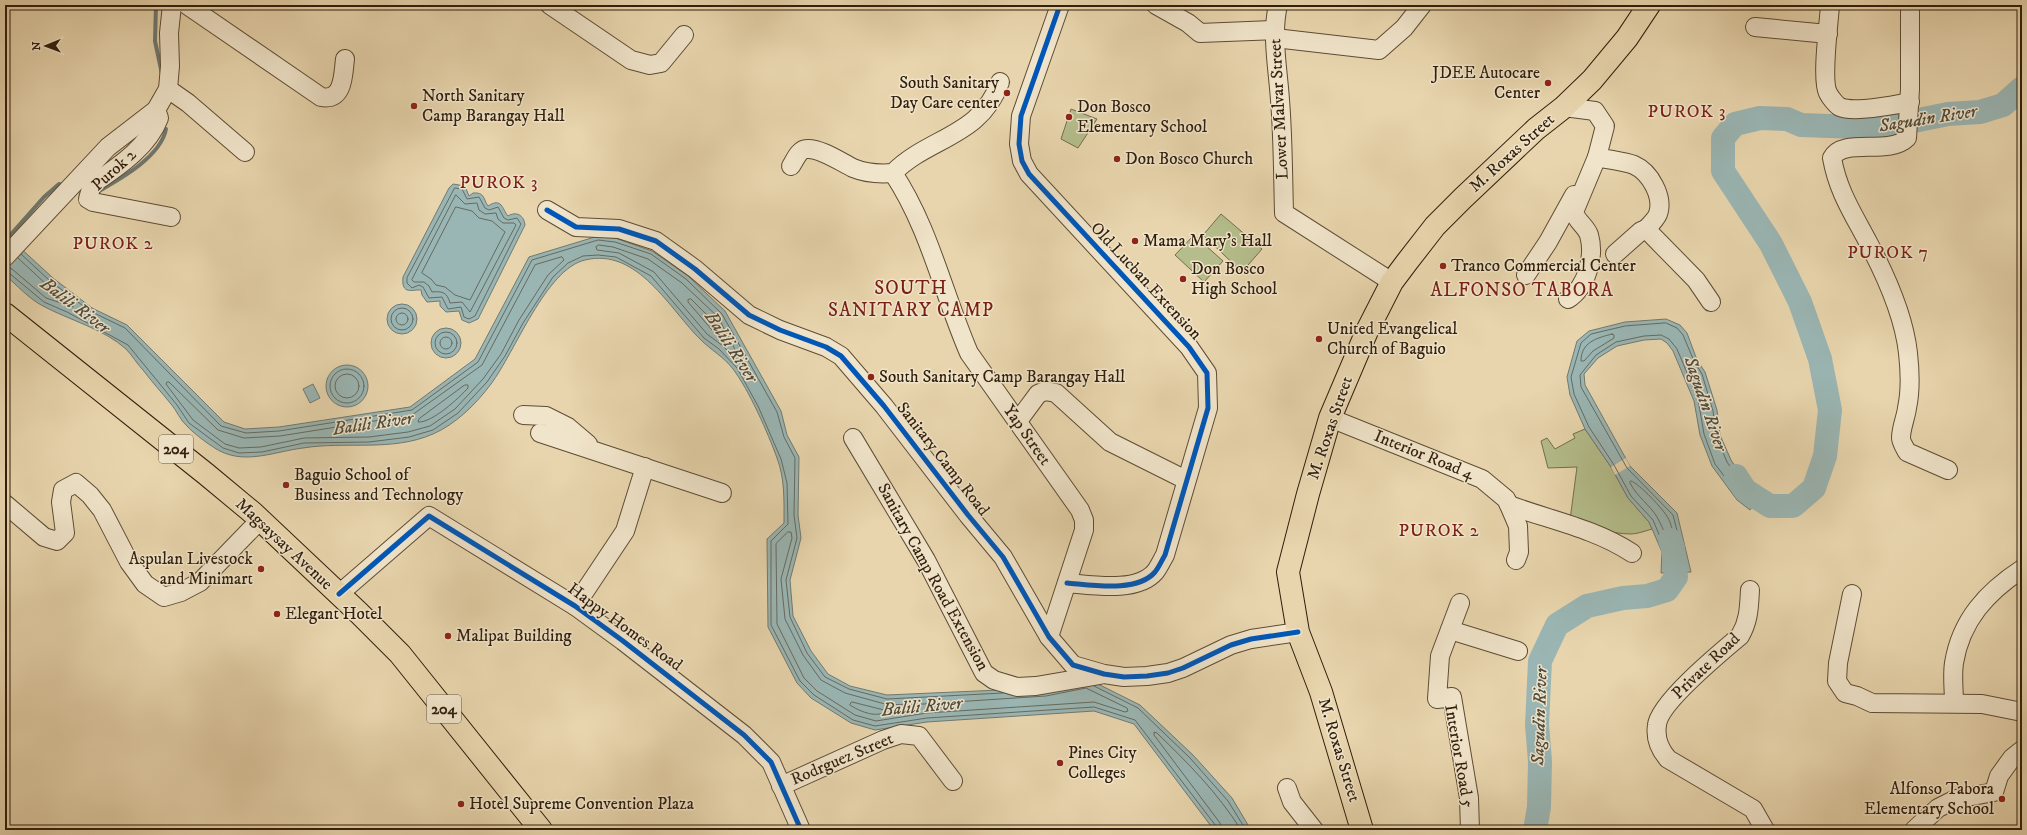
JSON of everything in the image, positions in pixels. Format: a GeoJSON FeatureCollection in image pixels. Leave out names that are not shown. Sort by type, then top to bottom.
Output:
{"type":"FeatureCollection","features":[{"type":"Feature","properties":{"kind":"main road","name":"M. Roxas Street"},"geometry":{"type":"LineString","coordinates":[[1362,830],[1321,692],[1298,632],[1288,572],[1308,494],[1330,418],[1367,331],[1392,282],[1435,226],[1536,129],[1564,107],[1592,80],[1627,38],[1649,5]]}},
{"type":"Feature","properties":{"kind":"main road","name":"Magsaysay Avenue"},"geometry":{"type":"LineString","coordinates":[[5,314],[206,474],[260,520],[339,594],[400,654],[541,830]]}},
{"type":"Feature","properties":{"kind":"street"},"geometry":{"type":"LineString","coordinates":[[5,257],[108,147],[156,110],[168,89],[170,66],[169,33],[172,5]]}},
{"type":"Feature","properties":{"kind":"street"},"geometry":{"type":"LineString","coordinates":[[187,5],[321,98],[327,98],[335,95],[342,86],[345,59]]}},
{"type":"Feature","properties":{"kind":"street"},"geometry":{"type":"LineString","coordinates":[[550,5],[631,60],[650,65],[661,63],[684,35]]}},
{"type":"Feature","properties":{"kind":"street","name":"Old Lucban Extension"},"geometry":{"type":"LineString","coordinates":[[1060,5],[1021,116],[1019,144],[1022,160],[1029,174],[1189,347],[1207,373],[1208,408],[1165,555],[1155,572],[1141,581],[1128,586],[1067,583]]}},
{"type":"Feature","properties":{"kind":"street"},"geometry":{"type":"LineString","coordinates":[[1156,5],[1188,23],[1200,33],[1275,34],[1379,50],[1404,28],[1422,5]]}},
{"type":"Feature","properties":{"kind":"street","name":"Lower Malvar Street"},"geometry":{"type":"LineString","coordinates":[[1278,5],[1275,17],[1275,34],[1280,102],[1284,213],[1392,282]]}},
{"type":"Feature","properties":{"kind":"street"},"geometry":{"type":"LineString","coordinates":[[1830,5],[1825,80],[1827,93],[1840,107],[1884,108],[1909,116]]}},
{"type":"Feature","properties":{"kind":"street"},"geometry":{"type":"LineString","coordinates":[[1910,5],[1909,116],[1907,138],[1894,145],[1844,149],[1834,154],[1832,158],[1837,179],[1847,206],[1869,245],[1891,292],[1901,319],[1908,351],[1910,372],[1908,405],[1901,438],[1906,452],[1948,470]]}},
{"type":"Feature","properties":{"kind":"street"},"geometry":{"type":"LineString","coordinates":[[1755,27],[1828,34]]}},
{"type":"Feature","properties":{"kind":"street"},"geometry":{"type":"LineString","coordinates":[[791,166],[801,151],[807,148],[827,154],[855,169],[876,173],[893,173],[910,158],[938,144],[971,123],[989,105],[1000,82]]}},
{"type":"Feature","properties":{"kind":"street"},"geometry":{"type":"LineString","coordinates":[[168,89],[188,103],[245,152]]}},
{"type":"Feature","properties":{"kind":"street"},"geometry":{"type":"LineString","coordinates":[[1564,107],[1595,112],[1605,126],[1599,149],[1574,212],[1576,220],[1589,235],[1590,264],[1584,280],[1575,294],[1568,299]]}},
{"type":"Feature","properties":{"kind":"street","name":"Purok 2"},"geometry":{"type":"LineString","coordinates":[[156,110],[159,118],[148,140],[97,181],[91,188],[88,199],[93,202],[171,217]]}},
{"type":"Feature","properties":{"kind":"street"},"geometry":{"type":"LineString","coordinates":[[1526,274],[1548,242],[1575,194],[1591,151],[1599,149],[1634,165],[1643,171],[1652,182],[1658,201],[1658,215],[1646,229],[1641,231],[1615,254]]}},
{"type":"Feature","properties":{"kind":"street","name":"Yap Street"},"geometry":{"type":"LineString","coordinates":[[893,173],[906,192],[921,225],[956,323],[969,353],[1080,510],[1084,520],[1084,530],[1048,637]]}},
{"type":"Feature","properties":{"kind":"street","name":"Sanitary Camp Road"},"geometry":{"type":"LineString","coordinates":[[547,210],[576,227],[619,229],[656,241],[695,269],[749,315],[780,330],[826,346],[841,356],[884,406],[968,515],[1003,557],[1048,637],[1073,665],[1104,674],[1124,677],[1168,673],[1183,668],[1231,645],[1251,639],[1298,632]]}},
{"type":"Feature","properties":{"kind":"street"},"geometry":{"type":"LineString","coordinates":[[1646,229],[1696,280],[1710,302]]}},
{"type":"Feature","properties":{"kind":"street"},"geometry":{"type":"LineString","coordinates":[[1018,422],[1038,394],[1050,391],[1056,393],[1110,442],[1186,480]]}},
{"type":"Feature","properties":{"kind":"street"},"geometry":{"type":"LineString","coordinates":[[523,415],[546,416],[568,427],[594,450]]}},
{"type":"Feature","properties":{"kind":"street","name":"Interior Road 4"},"geometry":{"type":"LineString","coordinates":[[1330,418],[1482,479],[1506,499],[1510,505],[1518,526],[1519,552],[1516,560]]}},
{"type":"Feature","properties":{"kind":"street"},"geometry":{"type":"LineString","coordinates":[[540,433],[722,493]]}},
{"type":"Feature","properties":{"kind":"street","name":"Sanitary Camp Road Extension"},"geometry":{"type":"LineString","coordinates":[[853,438],[926,560],[984,673],[994,680],[1021,687],[1036,686],[1104,674]]}},
{"type":"Feature","properties":{"kind":"street"},"geometry":{"type":"LineString","coordinates":[[575,606],[625,531],[645,468]]}},
{"type":"Feature","properties":{"kind":"street"},"geometry":{"type":"LineString","coordinates":[[5,504],[44,537],[57,541],[65,533],[65,520],[61,502],[63,490],[76,483],[90,495],[102,510],[129,562],[145,584],[164,596],[181,592],[200,582],[260,520]]}},
{"type":"Feature","properties":{"kind":"street","name":"Interior Road 4"},"geometry":{"type":"LineString","coordinates":[[1510,505],[1574,526],[1620,545],[1632,553]]}},
{"type":"Feature","properties":{"kind":"street","name":"Happy Homes Road"},"geometry":{"type":"LineString","coordinates":[[339,594],[429,516],[575,606],[623,640],[744,735],[770,762],[801,830]]}},
{"type":"Feature","properties":{"kind":"street"},"geometry":{"type":"LineString","coordinates":[[1954,703],[1954,663],[1968,620],[1982,601],[2006,580],[2022,569]]}},
{"type":"Feature","properties":{"kind":"street","name":"Private Road"},"geometry":{"type":"LineString","coordinates":[[1750,590],[1746,626],[1740,636],[1671,699],[1657,724],[1657,738],[1661,751],[1668,759],[1753,809],[1765,830]]}},
{"type":"Feature","properties":{"kind":"street"},"geometry":{"type":"LineString","coordinates":[[1852,594],[1838,663],[1837,681],[1845,693],[1857,696],[1872,703],[1982,704],[2022,712]]}},
{"type":"Feature","properties":{"kind":"street","name":"Interior Road 5"},"geometry":{"type":"LineString","coordinates":[[1460,603],[1440,656],[1437,699],[1452,697],[1469,798],[1470,830]]}},
{"type":"Feature","properties":{"kind":"street"},"geometry":{"type":"LineString","coordinates":[[1450,630],[1518,651]]}},
{"type":"Feature","properties":{"kind":"street","name":"Rodrguez Street"},"geometry":{"type":"LineString","coordinates":[[782,786],[883,740],[901,734],[919,736],[953,781]]}},
{"type":"Feature","properties":{"kind":"street"},"geometry":{"type":"LineString","coordinates":[[1914,830],[1938,808],[1956,799],[1994,792],[1999,776],[2012,758],[2022,750]]}},
{"type":"Feature","properties":{"kind":"street"},"geometry":{"type":"LineString","coordinates":[[1287,788],[1292,802],[1314,830]]}},
{"type":"Feature","properties":{"kind":"green space"},"geometry":{"type":"Polygon","coordinates":[[[1071,109],[1097,119],[1078,148],[1061,139],[1071,109]]]}},
{"type":"Feature","properties":{"kind":"green space"},"geometry":{"type":"Polygon","coordinates":[[[1221,214],[1262,249],[1242,272],[1203,235],[1221,214]]]}},
{"type":"Feature","properties":{"kind":"green space"},"geometry":{"type":"Polygon","coordinates":[[[1194,235],[1223,261],[1204,282],[1175,255],[1194,235]]]}},
{"type":"Feature","properties":{"kind":"green space"},"geometry":{"type":"Polygon","coordinates":[[[1585,429],[1611,467],[1628,498],[1649,522],[1652,529],[1636,534],[1623,534],[1570,520],[1577,467],[1548,468],[1541,441],[1547,438],[1555,449],[1575,438],[1573,434],[1585,429]]]}},
{"type":"Feature","properties":{"kind":"water"},"geometry":{"type":"Polygon","coordinates":[[[453,184],[465,186],[469,196],[473,193],[482,195],[488,206],[499,203],[508,216],[517,214],[521,216],[525,225],[478,319],[469,323],[462,320],[459,311],[446,312],[440,306],[440,301],[427,302],[422,295],[421,290],[408,290],[404,287],[403,283],[403,277],[449,188],[453,184]]]}},
{"type":"Feature","properties":{"kind":"water","name":"Balili River"},"geometry":{"type":"Polygon","coordinates":[[[5,234],[53,278],[92,308],[127,325],[224,422],[245,429],[279,427],[410,407],[475,359],[529,257],[598,236],[615,238],[652,251],[688,276],[725,311],[781,411],[787,435],[799,457],[798,515],[801,538],[790,580],[793,616],[811,651],[828,674],[850,686],[887,695],[1045,688],[1088,679],[1140,705],[1193,755],[1232,798],[1251,830],[1214,830],[1134,724],[1094,711],[927,722],[875,730],[851,723],[811,698],[797,683],[768,627],[767,539],[784,523],[784,498],[780,466],[763,424],[752,400],[733,369],[722,357],[701,340],[651,284],[637,272],[621,263],[604,258],[585,260],[571,267],[557,279],[532,313],[491,384],[465,413],[441,430],[433,434],[401,443],[319,446],[262,456],[242,457],[218,450],[190,429],[182,421],[173,407],[128,351],[117,342],[97,330],[38,303],[5,275],[5,234]]]}},
{"type":"Feature","properties":{"kind":"water"},"geometry":{"type":"Polygon","coordinates":[[[402,304],[413,308],[417,319],[413,330],[402,334],[391,330],[387,319],[391,308],[402,304]]]}},
{"type":"Feature","properties":{"kind":"water"},"geometry":{"type":"Polygon","coordinates":[[[1666,319],[1680,325],[1687,333],[1697,360],[1705,372],[1717,410],[1720,435],[1731,460],[1744,480],[1760,496],[1750,510],[1737,500],[1712,466],[1700,435],[1694,401],[1673,351],[1667,343],[1661,339],[1644,340],[1617,346],[1598,358],[1584,374],[1585,385],[1630,466],[1677,513],[1691,572],[1661,573],[1662,552],[1649,522],[1628,498],[1611,467],[1585,429],[1570,395],[1567,377],[1577,341],[1589,331],[1625,322],[1666,319]]]}},
{"type":"Feature","properties":{"kind":"water"},"geometry":{"type":"Polygon","coordinates":[[[446,328],[457,332],[461,343],[457,354],[446,358],[435,354],[431,343],[435,332],[446,328]]]}},
{"type":"Feature","properties":{"kind":"water"},"geometry":{"type":"Polygon","coordinates":[[[343,365],[351,365],[359,368],[365,374],[368,386],[365,398],[359,404],[351,407],[343,407],[335,404],[329,398],[326,390],[326,382],[329,374],[335,368],[343,365]]]}},
{"type":"Feature","properties":{"kind":"water"},"geometry":{"type":"Polygon","coordinates":[[[313,384],[320,398],[310,403],[303,389],[313,384]]]}},
{"type":"Feature","properties":{"kind":"pier"},"geometry":{"type":"Polygon","coordinates":[[[1626,458],[1630,466],[1615,475],[1611,467],[1626,458]]]}},
{"type":"Feature","properties":{"kind":"waterway"},"geometry":{"type":"LineString","coordinates":[[156,5],[155,41],[162,74]]}},
{"type":"Feature","properties":{"kind":"waterway","name":"Sagudin River"},"geometry":{"type":"LineString","coordinates":[[1736,476],[1745,490],[1770,506],[1793,506],[1814,488],[1825,456],[1830,410],[1820,359],[1800,302],[1771,244],[1723,171],[1723,138],[1735,124],[1760,118],[1787,119],[1801,125],[1886,128],[1948,114],[1980,112],[2003,105],[2022,88]]}},
{"type":"Feature","properties":{"kind":"waterway"},"geometry":{"type":"LineString","coordinates":[[96,191],[99,191],[129,173],[149,157],[163,139],[166,129]]}},
{"type":"Feature","properties":{"kind":"waterway"},"geometry":{"type":"LineString","coordinates":[[5,241],[44,197],[59,184],[66,186]]}},
{"type":"Feature","properties":{"kind":"waterway","name":"Sagudin River"},"geometry":{"type":"LineString","coordinates":[[1535,830],[1539,807],[1540,761],[1537,725],[1540,661],[1557,625],[1587,606],[1623,598],[1647,596],[1667,590],[1676,577],[1673,548],[1670,540]]}},
{"type":"Feature","properties":{"kind":"cycle path"},"geometry":{"type":"LineString","coordinates":[[1060,5],[1021,116],[1019,144],[1022,161],[1029,174],[1189,347],[1207,373],[1208,408],[1165,555],[1155,572],[1147,579],[1126,585],[1101,586],[1067,583]]}},
{"type":"Feature","properties":{"kind":"cycle path"},"geometry":{"type":"LineString","coordinates":[[547,210],[576,227],[619,229],[656,241],[695,269],[749,315],[780,330],[826,347],[841,356],[884,406],[968,515],[1003,557],[1049,637],[1073,665],[1104,674],[1124,677],[1168,673],[1183,668],[1231,645],[1251,639],[1298,632]]}},
{"type":"Feature","properties":{"kind":"cycle path"},"geometry":{"type":"LineString","coordinates":[[339,594],[429,516],[575,606],[623,641],[744,735],[771,762],[801,830]]}},
{"type":"Feature","properties":{"kind":"place","name":"JDEE Autocare Center"},"geometry":{"type":"Point","coordinates":[1548,83]}},
{"type":"Feature","properties":{"kind":"place","name":"South Sanitary Day Care center"},"geometry":{"type":"Point","coordinates":[1007,93]}},
{"type":"Feature","properties":{"kind":"place","name":"North Sanitary Camp Barangay Hall"},"geometry":{"type":"Point","coordinates":[414,106]}},
{"type":"Feature","properties":{"kind":"place","name":"Don Bosco Elementary School"},"geometry":{"type":"Point","coordinates":[1069,117]}},
{"type":"Feature","properties":{"kind":"place","name":"Don Bosco Church"},"geometry":{"type":"Point","coordinates":[1117,159]}},
{"type":"Feature","properties":{"kind":"place","name":"Mama Mary's Hall"},"geometry":{"type":"Point","coordinates":[1135,241]}},
{"type":"Feature","properties":{"kind":"place","name":"Tranco Commercial Center"},"geometry":{"type":"Point","coordinates":[1443,266]}},
{"type":"Feature","properties":{"kind":"place","name":"Don Bosco High School"},"geometry":{"type":"Point","coordinates":[1183,279]}},
{"type":"Feature","properties":{"kind":"place","name":"United Evangelical Church of Baguio"},"geometry":{"type":"Point","coordinates":[1319,339]}},
{"type":"Feature","properties":{"kind":"place","name":"South Sanitary Camp Barangay Hall"},"geometry":{"type":"Point","coordinates":[871,377]}},
{"type":"Feature","properties":{"kind":"place","name":"Baguio School of Business and Technology"},"geometry":{"type":"Point","coordinates":[286,485]}},
{"type":"Feature","properties":{"kind":"place","name":"Aspulan Livestock and Minimart"},"geometry":{"type":"Point","coordinates":[261,569]}},
{"type":"Feature","properties":{"kind":"place","name":"Elegant Hotel"},"geometry":{"type":"Point","coordinates":[277,614]}},
{"type":"Feature","properties":{"kind":"place","name":"Malipat Building"},"geometry":{"type":"Point","coordinates":[448,636]}},
{"type":"Feature","properties":{"kind":"place","name":"Pines City Colleges"},"geometry":{"type":"Point","coordinates":[1060,763]}},
{"type":"Feature","properties":{"kind":"place","name":"Alfonso Tabora Elementary School"},"geometry":{"type":"Point","coordinates":[2002,799]}},
{"type":"Feature","properties":{"kind":"place","name":"Hotel Supreme Convention Plaza"},"geometry":{"type":"Point","coordinates":[461,804]}},
{"type":"Feature","properties":{"kind":"district","name":"PUROK 3"},"geometry":{"type":"Point","coordinates":[1687,112]}},
{"type":"Feature","properties":{"kind":"district","name":"PUROK 3"},"geometry":{"type":"Point","coordinates":[499,183]}},
{"type":"Feature","properties":{"kind":"district","name":"PUROK 2"},"geometry":{"type":"Point","coordinates":[113,244]}},
{"type":"Feature","properties":{"kind":"district","name":"PUROK 7"},"geometry":{"type":"Point","coordinates":[1888,253]}},
{"type":"Feature","properties":{"kind":"district","name":"ALFONSO TABORA"},"geometry":{"type":"Point","coordinates":[1522,290]}},
{"type":"Feature","properties":{"kind":"district","name":"SOUTH SANITARY CAMP"},"geometry":{"type":"Point","coordinates":[911,299]}},
{"type":"Feature","properties":{"kind":"district","name":"PUROK 2"},"geometry":{"type":"Point","coordinates":[1439,531]}}]}
